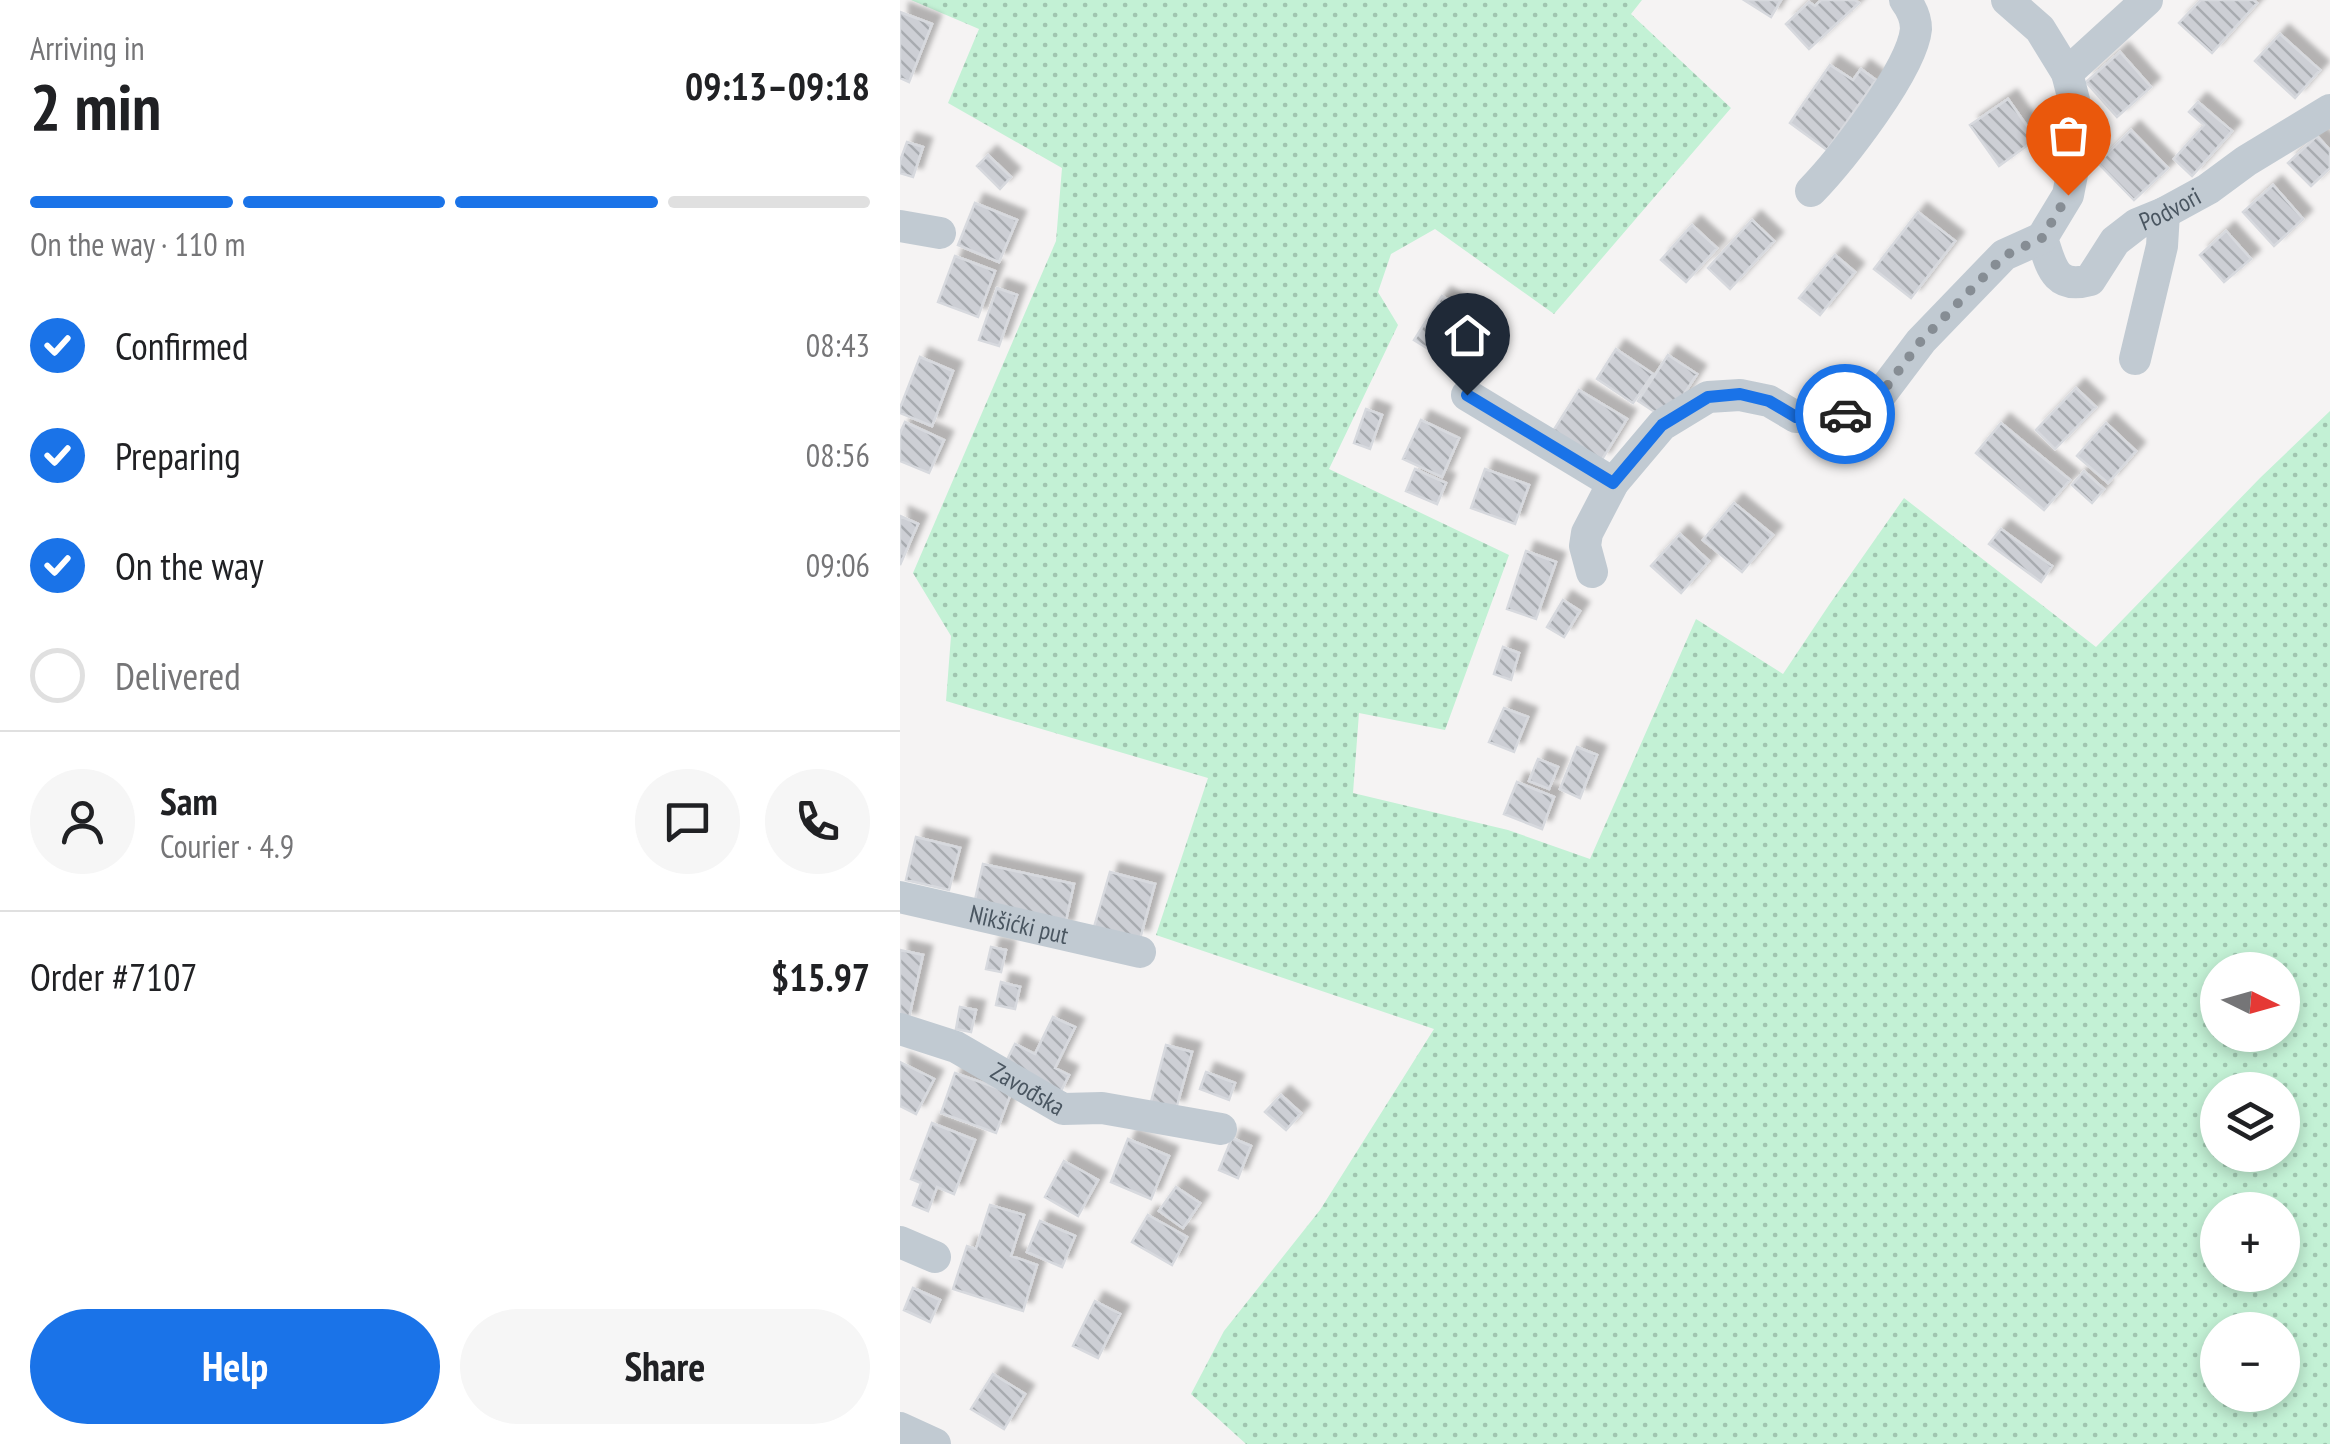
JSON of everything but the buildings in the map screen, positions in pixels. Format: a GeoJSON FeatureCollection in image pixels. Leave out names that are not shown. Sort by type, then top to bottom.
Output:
{"type":"FeatureCollection","features":[{"type":"Feature","properties":{"kind":"street"},"geometry":{"type":"LineString","coordinates":[[1810,191],[1831,170],[1904,64],[1916,24],[1905,0]]}},
{"type":"Feature","properties":{"kind":"street"},"geometry":{"type":"LineString","coordinates":[[1592,572],[1584,546],[1586,533],[1613,483],[1662,425],[1708,397],[1740,394],[1769,401],[1796,417],[1858,413],[1881,394],[1921,341],[2004,256],[2042,238],[2068,195],[2075,159],[2077,112],[2067,73],[2040,29],[2007,0]]}},
{"type":"Feature","properties":{"kind":"street"},"geometry":{"type":"LineString","coordinates":[[2067,73],[2147,0]]}},
{"type":"Feature","properties":{"kind":"street","name":"Podvori"},"geometry":{"type":"LineString","coordinates":[[2042,238],[2052,269],[2062,280],[2076,284],[2090,280],[2115,241],[2137,224],[2208,189],[2330,110]]}},
{"type":"Feature","properties":{"kind":"street"},"geometry":{"type":"LineString","coordinates":[[2135,359],[2162,246],[2164,212]]}},
{"type":"Feature","properties":{"kind":"street"},"geometry":{"type":"LineString","coordinates":[[900,226],[940,233]]}},
{"type":"Feature","properties":{"kind":"street"},"geometry":{"type":"LineString","coordinates":[[1467,395],[1613,483]]}},
{"type":"Feature","properties":{"kind":"street","name":"Nikšićki put"},"geometry":{"type":"LineString","coordinates":[[900,897],[1140,952]]}},
{"type":"Feature","properties":{"kind":"street","name":"Zavođska"},"geometry":{"type":"LineString","coordinates":[[900,1029],[956,1047],[1063,1109],[1102,1108],[1221,1129]]}},
{"type":"Feature","properties":{"kind":"street"},"geometry":{"type":"LineString","coordinates":[[900,1242],[935,1257]]}},
{"type":"Feature","properties":{"kind":"street"},"geometry":{"type":"LineString","coordinates":[[900,1428],[935,1444]]}},
{"type":"Feature","properties":{"kind":"green space"},"geometry":{"type":"Polygon","coordinates":[[[911,0],[1642,0],[1631,14],[1731,108],[1554,314],[1435,229],[1391,254],[1378,292],[1398,325],[1329,469],[1509,555],[1445,730],[1359,713],[1353,793],[1508,830],[1590,859],[1696,619],[1783,674],[1904,498],[2096,647],[2330,411],[2330,1444],[1246,1444],[1191,1394],[1224,1331],[1320,1210],[1434,1029],[1156,935],[1208,778],[946,701],[951,636],[913,573],[1056,241],[1062,168],[948,103],[979,29],[911,0]]]}},
{"type":"Feature","properties":{"kind":"way so far"},"geometry":{"type":"LineString","coordinates":[[1845,414],[1858,413],[1881,394],[1921,341],[2004,256],[2042,238],[2068,195]]}},
{"type":"Feature","properties":{"kind":"route"},"geometry":{"type":"LineString","coordinates":[[1467,395],[1613,483],[1662,425],[1708,397],[1740,394],[1769,401],[1796,417],[1845,414]]}}]}
